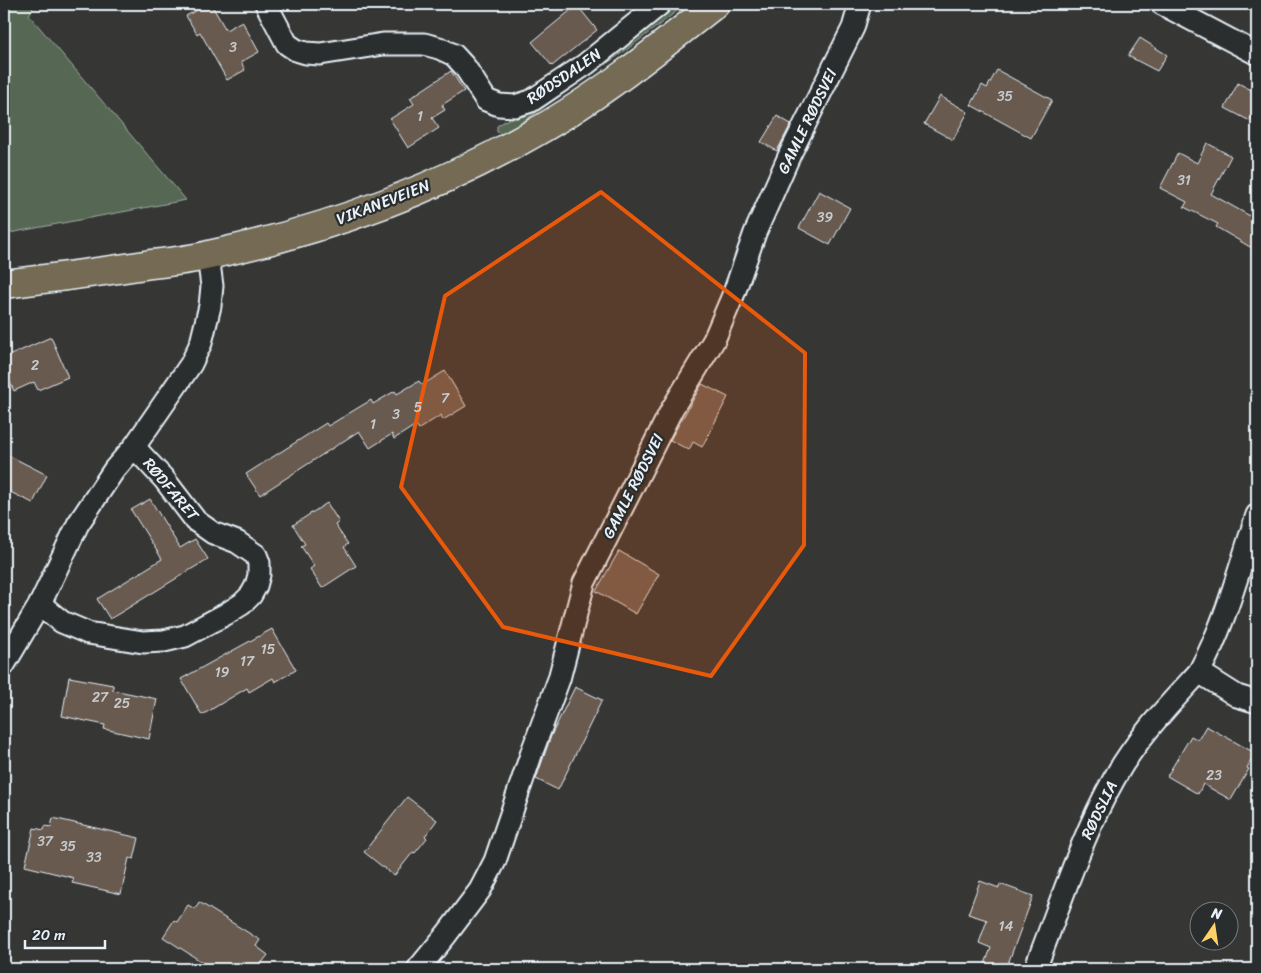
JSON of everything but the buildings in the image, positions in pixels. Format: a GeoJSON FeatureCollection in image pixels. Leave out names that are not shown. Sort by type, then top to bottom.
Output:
{"type":"FeatureCollection","features":[{"type":"Feature","properties":{"kind":"main road","name":"VIKANEVEIEN"},"geometry":{"type":"LineString","coordinates":[[4,284],[208,256],[282,238],[357,214],[422,189],[534,133],[586,100],[647,57],[715,4]]}},
{"type":"Feature","properties":{"kind":"street","name":"RØDSDALEN"},"geometry":{"type":"LineString","coordinates":[[266,4],[287,44],[296,50],[320,54],[383,44],[424,44],[439,48],[454,56],[465,67],[486,100],[499,106],[515,106],[531,101],[586,64],[660,4]]}},
{"type":"Feature","properties":{"kind":"street","name":"GAMLE RØDSVEI"},"geometry":{"type":"LineString","coordinates":[[418,969],[480,890],[495,861],[559,679],[584,583],[672,409],[714,340],[734,293],[755,233],[790,154],[853,28],[860,4]]}},
{"type":"Feature","properties":{"kind":"street"},"geometry":{"type":"LineString","coordinates":[[1162,4],[1257,54]]}},
{"type":"Feature","properties":{"kind":"street","name":"RØDFARET"},"geometry":{"type":"LineString","coordinates":[[4,665],[40,604],[78,524],[114,470],[134,447],[191,364],[201,343],[210,306],[212,286],[208,256]]}},
{"type":"Feature","properties":{"kind":"street","name":"RØDFARET"},"geometry":{"type":"LineString","coordinates":[[40,604],[62,622],[88,633],[143,642],[164,641],[185,636],[226,614],[242,604],[256,586],[259,563],[256,555],[237,542],[213,533],[196,521],[164,479],[134,447]]}},
{"type":"Feature","properties":{"kind":"street","name":"RØDSLIA"},"geometry":{"type":"LineString","coordinates":[[1035,969],[1083,841],[1114,778],[1156,719],[1199,672],[1212,648],[1222,624],[1257,515]]}},
{"type":"Feature","properties":{"kind":"street"},"geometry":{"type":"LineString","coordinates":[[1199,672],[1237,696],[1257,702]]}},
{"type":"Feature","properties":{"kind":"highlighted area"},"geometry":{"type":"Polygon","coordinates":[[[601,192],[805,353],[804,545],[711,676],[503,627],[401,487],[445,296],[601,192]]]}},
{"type":"Feature","properties":{"kind":"green space"},"geometry":{"type":"Polygon","coordinates":[[[4,4],[35,4],[29,15],[186,200],[4,234],[4,4]]]}},
{"type":"Feature","properties":{"kind":"green space"},"geometry":{"type":"Polygon","coordinates":[[[670,4],[686,4],[629,48],[504,135],[497,132],[497,126],[592,67],[670,4]]]}}]}
